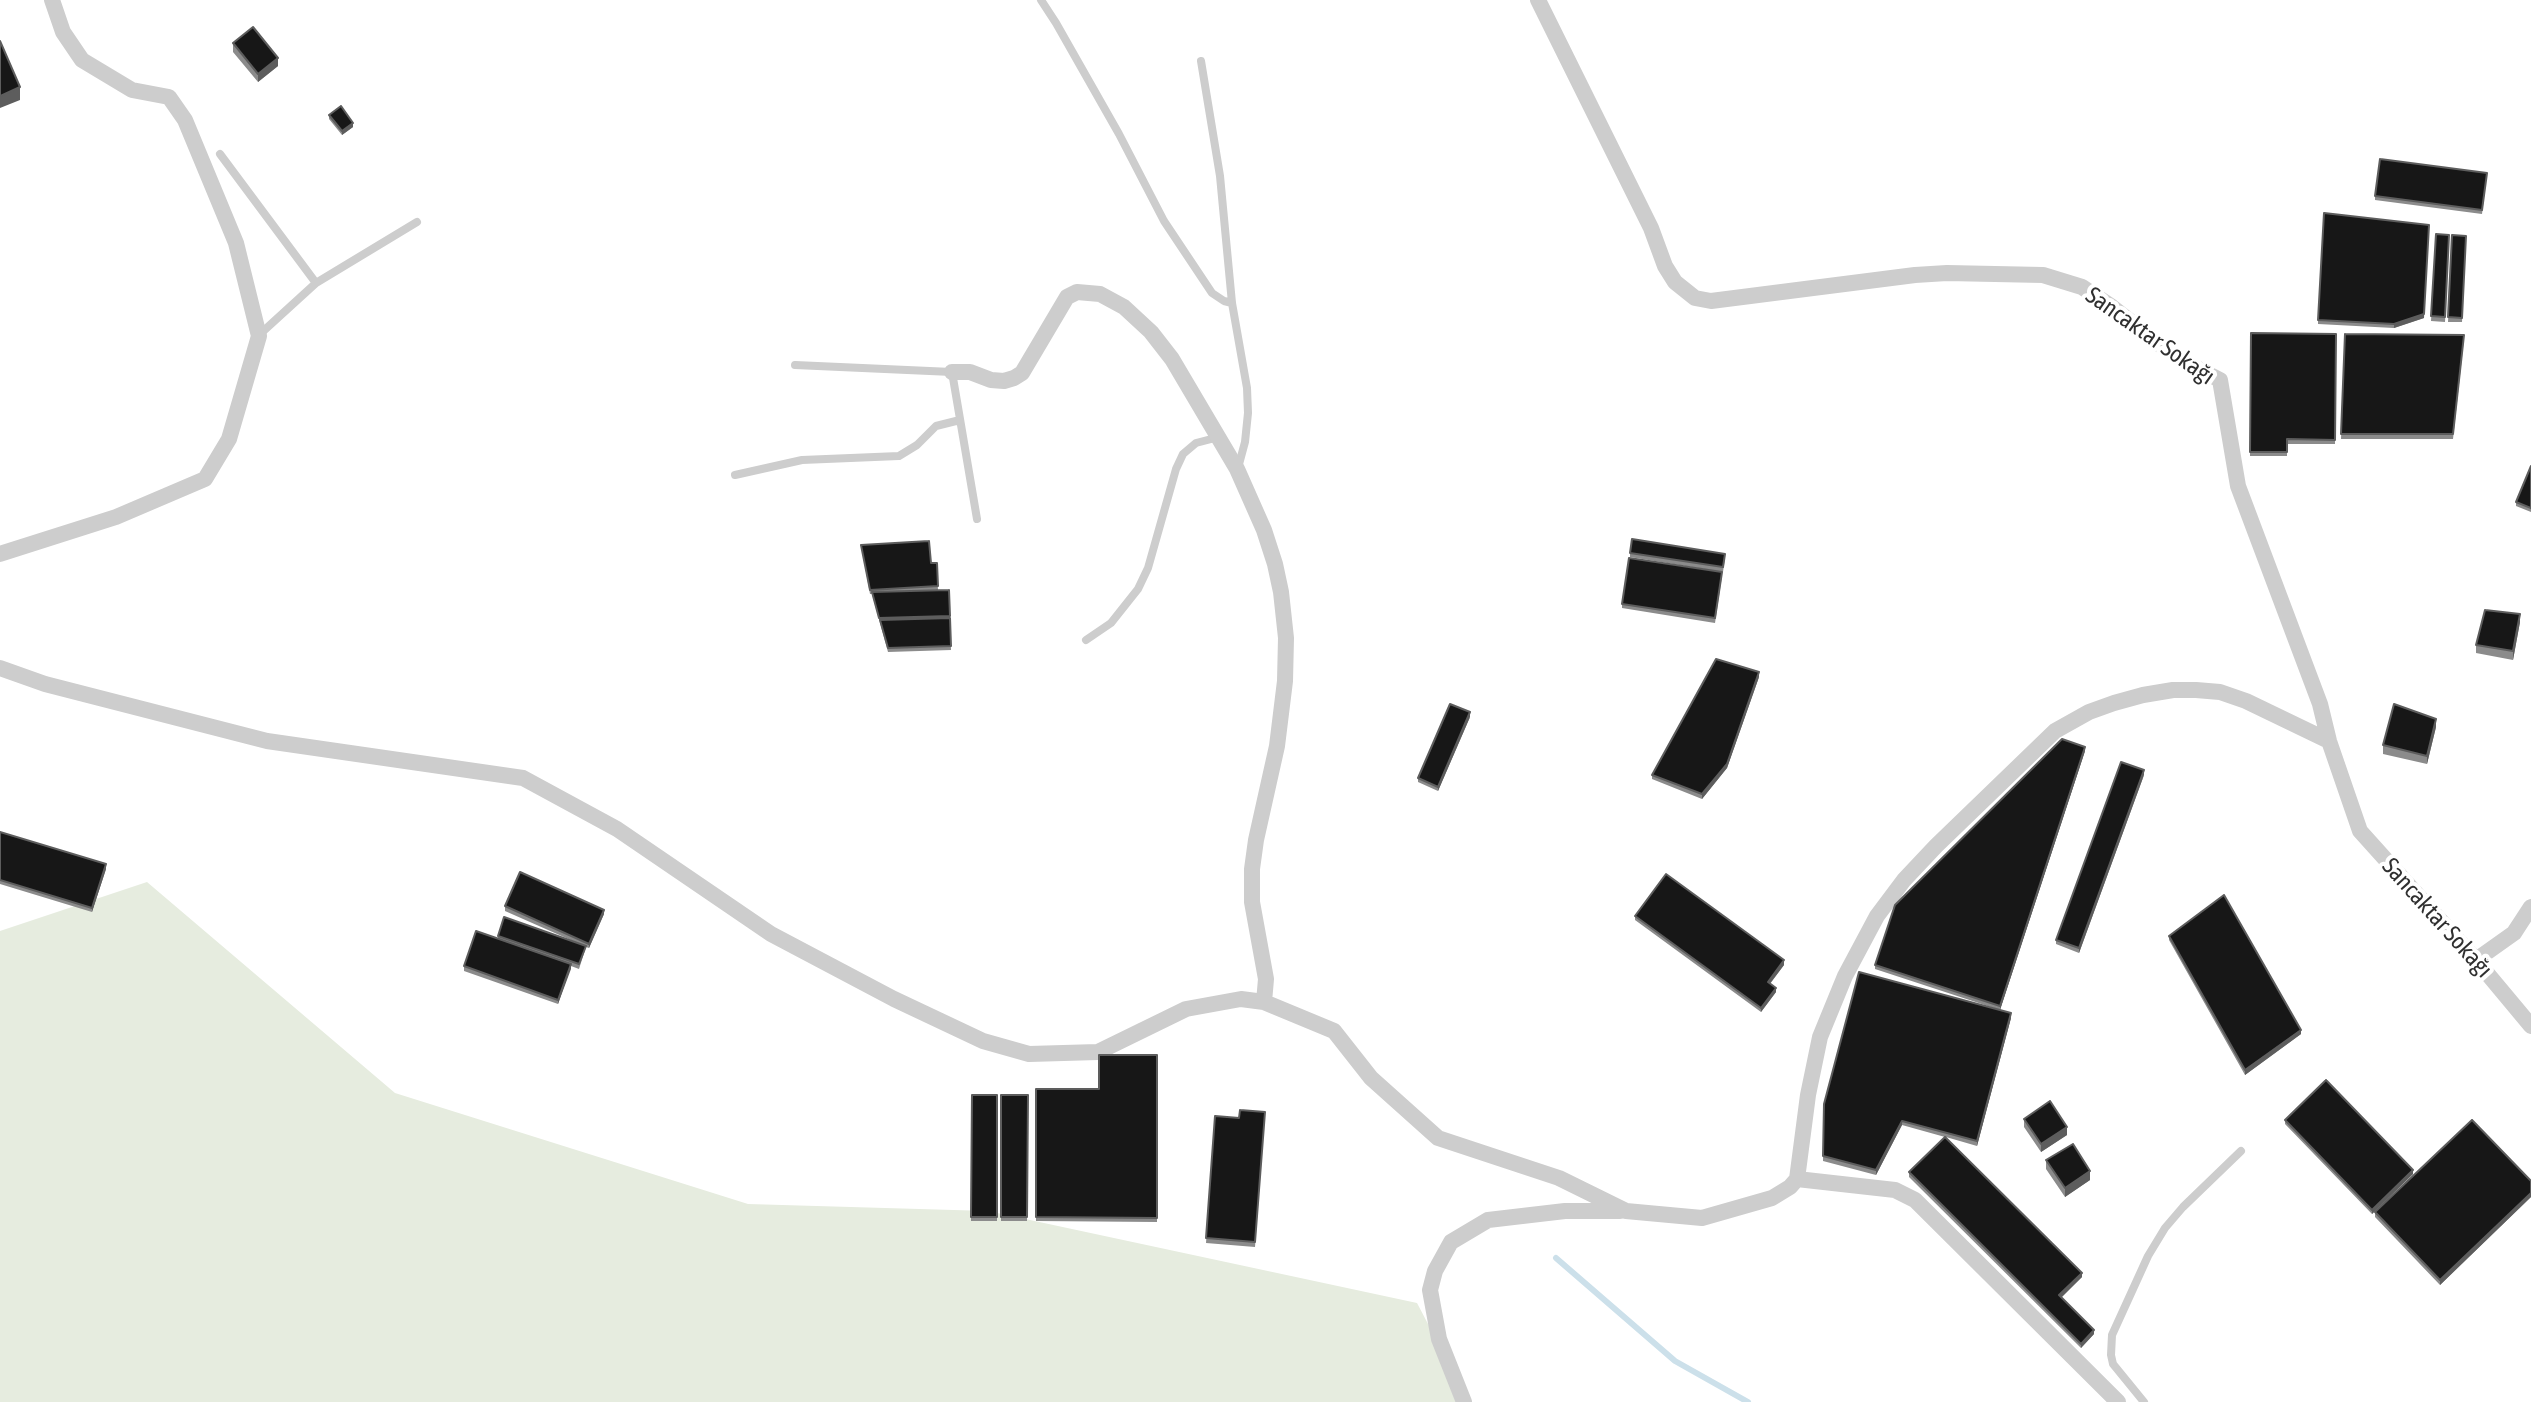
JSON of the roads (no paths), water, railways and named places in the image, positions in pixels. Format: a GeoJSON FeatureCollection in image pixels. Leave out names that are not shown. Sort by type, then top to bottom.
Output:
{"type":"FeatureCollection","features":[{"type":"Feature","properties":{"kind":"street"},"geometry":{"type":"LineString","coordinates":[[0,554],[116,517],[205,479],[229,439],[259,336],[236,243],[185,120],[169,97],[132,90],[82,60],[63,32],[52,0]]}},
{"type":"Feature","properties":{"kind":"street","name":"Sancaktar Sokağı"},"geometry":{"type":"LineString","coordinates":[[1538,0],[1651,228],[1665,266],[1687,294],[1711,301],[1915,275],[2043,275],[2082,287],[2159,344],[2220,380],[2238,486],[2320,704],[2329,741],[2360,831],[2531,1026]]}},
{"type":"Feature","properties":{"kind":"street"},"geometry":{"type":"LineString","coordinates":[[952,372],[970,372],[991,380],[1014,378],[1022,373],[1067,297],[1077,292],[1100,294],[1124,307],[1151,332],[1194,392],[1237,469],[1264,530],[1275,564],[1286,638],[1285,681],[1277,746],[1252,869],[1252,902],[1266,979],[1264,1002]]}},
{"type":"Feature","properties":{"kind":"street"},"geometry":{"type":"LineString","coordinates":[[0,668],[45,684],[267,741],[523,778],[617,829],[771,934],[970,1035],[1029,1054],[1098,1052],[1186,1009],[1241,999],[1264,1002],[1334,1031],[1371,1078],[1438,1138],[1559,1178],[1626,1211]]}},
{"type":"Feature","properties":{"kind":"street"},"geometry":{"type":"LineString","coordinates":[[1464,1402],[1439,1339],[1430,1290],[1435,1271],[1451,1242],[1488,1220],[1565,1211],[1626,1211],[1702,1218],[1772,1198],[1790,1187],[1797,1179],[1808,1095],[1820,1037],[1845,976],[1877,916],[1904,880],[1936,846],[2043,741],[2071,721],[2114,703],[2173,690],[2196,690],[2220,692],[2246,701],[2329,741]]}},
{"type":"Feature","properties":{"kind":"street"},"geometry":{"type":"LineString","coordinates":[[2476,960],[2514,933],[2531,907]]}},
{"type":"Feature","properties":{"kind":"street"},"geometry":{"type":"LineString","coordinates":[[1797,1179],[1895,1190],[1915,1200],[2118,1402]]}},
{"type":"Feature","properties":{"kind":"lane"},"geometry":{"type":"LineString","coordinates":[[1041,0],[1119,134],[1164,221],[1212,293],[1232,303]]}},
{"type":"Feature","properties":{"kind":"lane"},"geometry":{"type":"LineString","coordinates":[[1201,61],[1220,176],[1232,303],[1247,388],[1245,442],[1237,469]]}},
{"type":"Feature","properties":{"kind":"lane"},"geometry":{"type":"LineString","coordinates":[[220,154],[316,283]]}},
{"type":"Feature","properties":{"kind":"lane"},"geometry":{"type":"LineString","coordinates":[[259,336],[316,283],[417,222]]}},
{"type":"Feature","properties":{"kind":"lane"},"geometry":{"type":"LineString","coordinates":[[795,365],[952,372],[977,519]]}},
{"type":"Feature","properties":{"kind":"lane"},"geometry":{"type":"LineString","coordinates":[[735,475],[802,460],[899,456],[917,445],[936,426],[960,420]]}},
{"type":"Feature","properties":{"kind":"lane"},"geometry":{"type":"LineString","coordinates":[[1086,640],[1111,623],[1138,589],[1152,557],[1183,454],[1196,443],[1219,437]]}},
{"type":"Feature","properties":{"kind":"lane"},"geometry":{"type":"LineString","coordinates":[[2144,1402],[2113,1364],[2112,1335],[2148,1256],[2165,1228],[2241,1151]]}},
{"type":"Feature","properties":{"kind":"waterway"},"geometry":{"type":"LineString","coordinates":[[1556,1258],[1675,1361],[1748,1402]]}}]}
